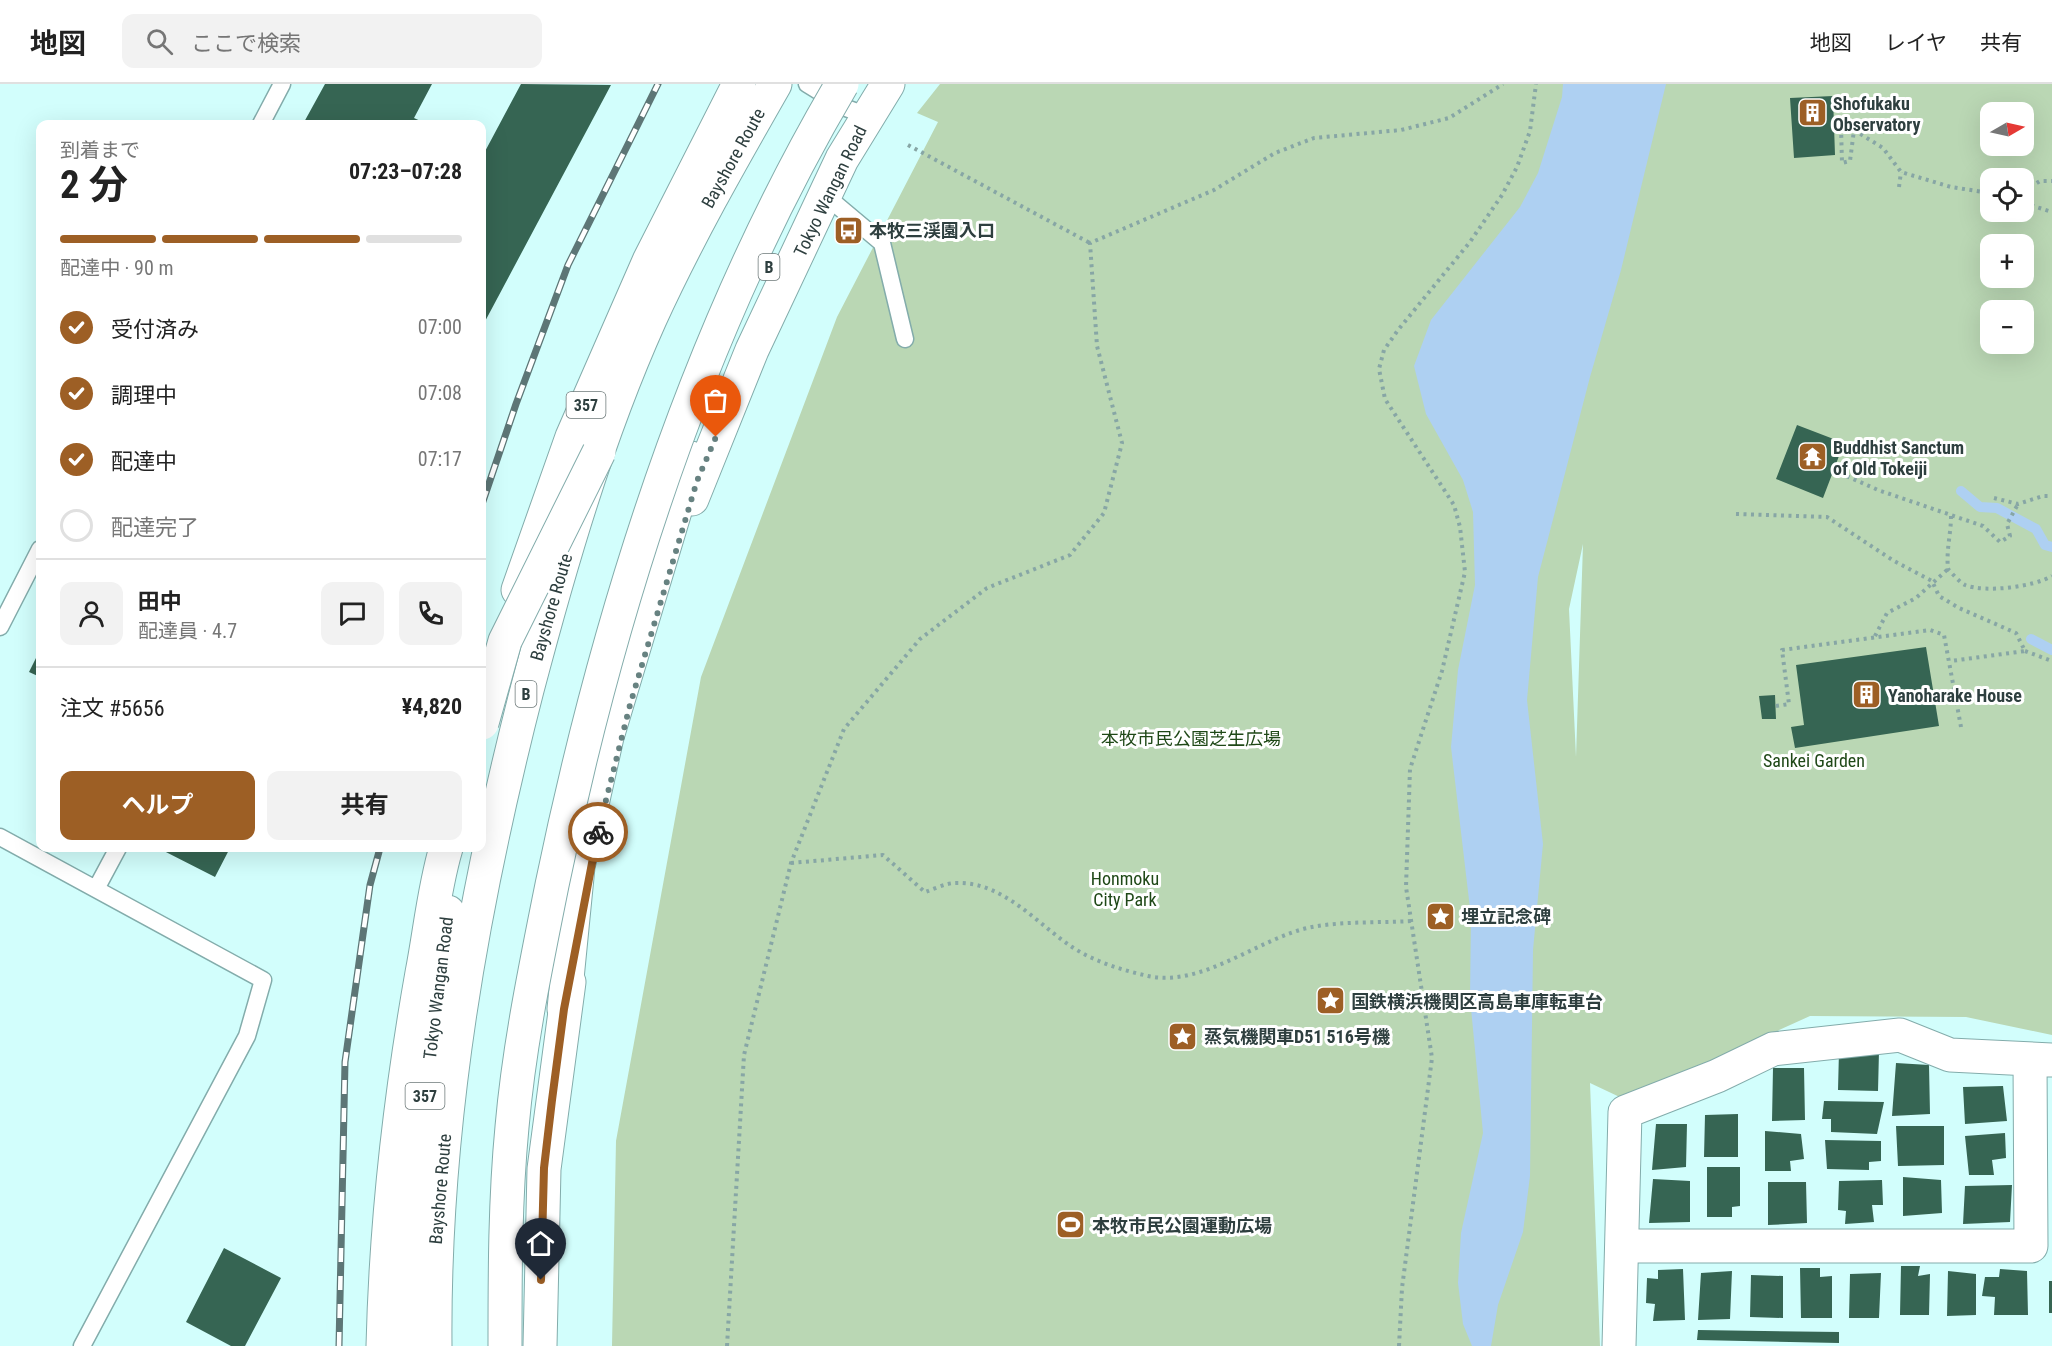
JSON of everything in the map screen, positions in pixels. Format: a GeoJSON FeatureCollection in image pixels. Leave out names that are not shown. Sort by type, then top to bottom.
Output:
{"type":"FeatureCollection","features":[{"type":"Feature","properties":{"kind":"main road","name":"357"},"geometry":{"type":"LineString","coordinates":[[486,726],[516,596],[572,437],[649,261],[739,84]]}},
{"type":"Feature","properties":{"kind":"main road","name":"Bayshore Route"},"geometry":{"type":"LineString","coordinates":[[435,1346],[434,1260],[452,1063],[477,911],[508,763],[547,612],[598,452],[650,320],[722,175],[775,84]]}},
{"type":"Feature","properties":{"kind":"main road","name":"B"},"geometry":{"type":"LineString","coordinates":[[505,1346],[505,1256],[512,1126],[530,997],[585,732],[628,585],[667,470],[716,341],[767,225],[842,84]]}},
{"type":"Feature","properties":{"kind":"main road","name":"Tokyo Wangan Road"},"geometry":{"type":"LineString","coordinates":[[540,1346],[544,1168],[564,1009],[594,846],[624,725],[697,481],[752,350],[826,196],[867,100],[888,84]]}},
{"type":"Feature","properties":{"kind":"main road","name":"B"},"geometry":{"type":"LineString","coordinates":[[564,1009],[578,867],[607,737],[691,458],[750,305],[801,200],[867,100]]}},
{"type":"Feature","properties":{"kind":"main road"},"geometry":{"type":"LineString","coordinates":[[486,709],[505,641],[598,452]]}},
{"type":"Feature","properties":{"kind":"main road"},"geometry":{"type":"LineString","coordinates":[[382,1346],[394,1158],[409,1046],[445,852]]}},
{"type":"Feature","properties":{"kind":"main road","name":"Tokyo Wangan Road"},"geometry":{"type":"LineString","coordinates":[[411,1346],[415,1191],[427,1067],[448,910],[459,852]]}},
{"type":"Feature","properties":{"kind":"main road"},"geometry":{"type":"LineString","coordinates":[[1620,1346],[1622,1245],[1625,1112],[1717,1076],[1773,1048],[1900,1035],[1950,1055],[2041,1059],[2031,1246],[1622,1245]]}},
{"type":"Feature","properties":{"kind":"lane"},"geometry":{"type":"LineString","coordinates":[[263,120],[282,84]]}},
{"type":"Feature","properties":{"kind":"lane"},"geometry":{"type":"LineString","coordinates":[[807,84],[846,108],[867,100]]}},
{"type":"Feature","properties":{"kind":"lane"},"geometry":{"type":"LineString","coordinates":[[826,196],[882,243],[905,339]]}},
{"type":"Feature","properties":{"kind":"lane"},"geometry":{"type":"LineString","coordinates":[[0,627],[36,557]]}},
{"type":"Feature","properties":{"kind":"lane"},"geometry":{"type":"LineString","coordinates":[[0,837],[264,980],[247,1036],[82,1346]]}},
{"type":"Feature","properties":{"kind":"lane"},"geometry":{"type":"LineString","coordinates":[[96,889],[116,852]]}},
{"type":"Feature","properties":{"kind":"path"},"geometry":{"type":"LineString","coordinates":[[1090,243],[1214,190],[1275,153],[1314,138],[1401,129],[1449,118],[1503,84]]}},
{"type":"Feature","properties":{"kind":"path"},"geometry":{"type":"LineString","coordinates":[[1399,1346],[1402,1288],[1432,1058],[1406,887],[1410,769],[1442,671],[1461,597],[1464,561],[1454,505],[1385,399],[1379,369],[1384,350],[1398,330],[1470,242],[1502,195],[1517,167],[1530,130],[1536,84]]}},
{"type":"Feature","properties":{"kind":"path"},"geometry":{"type":"LineString","coordinates":[[1834,128],[1841,127],[1842,163],[1850,161],[1854,130],[1883,148],[1901,172],[1951,187],[1980,191]]}},
{"type":"Feature","properties":{"kind":"path"},"geometry":{"type":"LineString","coordinates":[[908,145],[1090,243]]}},
{"type":"Feature","properties":{"kind":"path"},"geometry":{"type":"LineString","coordinates":[[1899,187],[1901,172]]}},
{"type":"Feature","properties":{"kind":"path"},"geometry":{"type":"LineString","coordinates":[[2034,185],[2040,181],[2052,181]]}},
{"type":"Feature","properties":{"kind":"path"},"geometry":{"type":"LineString","coordinates":[[2034,206],[2051,212]]}},
{"type":"Feature","properties":{"kind":"path"},"geometry":{"type":"LineString","coordinates":[[727,1346],[744,1055],[791,863],[844,729],[920,639],[987,588],[1070,555],[1104,513],[1122,443],[1097,346],[1090,243]]}},
{"type":"Feature","properties":{"kind":"path"},"geometry":{"type":"LineString","coordinates":[[1833,470],[1878,490],[1983,526],[2000,542],[2010,536],[2007,524],[2018,504]]}},
{"type":"Feature","properties":{"kind":"path"},"geometry":{"type":"LineString","coordinates":[[1994,498],[2018,504],[2043,496],[2052,496]]}},
{"type":"Feature","properties":{"kind":"path"},"geometry":{"type":"LineString","coordinates":[[1736,513],[1827,517],[1894,561],[1932,581],[1940,596],[2016,633],[2025,651]]}},
{"type":"Feature","properties":{"kind":"path"},"geometry":{"type":"LineString","coordinates":[[1951,516],[1951,534],[1946,552],[1948,569],[1964,585],[2024,586],[2052,576]]}},
{"type":"Feature","properties":{"kind":"path"},"geometry":{"type":"LineString","coordinates":[[1875,636],[1887,612],[1917,598],[1932,581],[1948,569]]}},
{"type":"Feature","properties":{"kind":"path"},"geometry":{"type":"LineString","coordinates":[[1776,706],[1789,704],[1782,650],[1930,630],[1944,634],[1951,661],[1961,727]]}},
{"type":"Feature","properties":{"kind":"path"},"geometry":{"type":"LineString","coordinates":[[1951,661],[2025,651],[2052,661]]}},
{"type":"Feature","properties":{"kind":"path"},"geometry":{"type":"LineString","coordinates":[[791,863],[883,855],[925,892],[955,883],[991,889],[1009,899],[1074,948],[1124,970],[1153,976],[1180,976],[1208,968],[1286,934],[1312,927],[1412,921]]}},
{"type":"Feature","properties":{"kind":"green space","name":"Honmoku City Park"},"geometry":{"type":"Polygon","coordinates":[[[940,84],[2052,84],[2052,1035],[1966,1017],[1810,1016],[1626,1100],[1590,1083],[1600,1346],[612,1346],[616,1141],[701,677],[837,317],[938,122],[917,113],[940,84]],[[1583,544],[1569,609],[1576,757],[1583,544]]]}},
{"type":"Feature","properties":{"kind":"water"},"geometry":{"type":"Polygon","coordinates":[[[1563,84],[1666,84],[1621,270],[1590,377],[1538,577],[1527,700],[1543,844],[1533,950],[1530,1176],[1523,1232],[1498,1305],[1491,1346],[1472,1346],[1463,1324],[1458,1283],[1461,1233],[1483,1133],[1470,998],[1471,917],[1451,747],[1458,670],[1475,585],[1473,512],[1463,480],[1426,414],[1414,366],[1431,320],[1520,207],[1538,173],[1562,97],[1563,84]]]}},
{"type":"Feature","properties":{"kind":"building"},"geometry":{"type":"Polygon","coordinates":[[[325,84],[432,84],[414,118],[418,120],[305,120],[325,84]]]}},
{"type":"Feature","properties":{"kind":"building"},"geometry":{"type":"Polygon","coordinates":[[[521,84],[611,85],[486,319],[486,150],[521,84]]]}},
{"type":"Feature","properties":{"kind":"building","name":"Shofukaku Observatory"},"geometry":{"type":"Polygon","coordinates":[[[1833,96],[1835,155],[1794,158],[1790,98],[1833,96]]]}},
{"type":"Feature","properties":{"kind":"building","name":"Buddhist Sanctum of Old Tokeiji"},"geometry":{"type":"Polygon","coordinates":[[[1797,425],[1844,443],[1823,498],[1776,479],[1797,425]]]}},
{"type":"Feature","properties":{"kind":"building","name":"Yanoharake House"},"geometry":{"type":"Polygon","coordinates":[[[1926,647],[1939,726],[1795,748],[1791,727],[1804,725],[1796,665],[1926,647]]]}},
{"type":"Feature","properties":{"kind":"building"},"geometry":{"type":"Polygon","coordinates":[[[36,658],[36,675],[29,672],[36,658]]]}},
{"type":"Feature","properties":{"kind":"building"},"geometry":{"type":"Polygon","coordinates":[[[1775,695],[1776,719],[1762,719],[1759,696],[1775,695]]]}},
{"type":"Feature","properties":{"kind":"building"},"geometry":{"type":"Polygon","coordinates":[[[166,852],[228,852],[215,877],[166,852]]]}},
{"type":"Feature","properties":{"kind":"building"},"geometry":{"type":"Polygon","coordinates":[[[1839,1051],[1879,1051],[1878,1091],[1838,1090],[1839,1051]]]}},
{"type":"Feature","properties":{"kind":"building"},"geometry":{"type":"Polygon","coordinates":[[[1896,1063],[1929,1065],[1930,1114],[1892,1116],[1896,1063]]]}},
{"type":"Feature","properties":{"kind":"building"},"geometry":{"type":"Polygon","coordinates":[[[1773,1068],[1804,1068],[1805,1120],[1772,1121],[1773,1068]]]}},
{"type":"Feature","properties":{"kind":"building"},"geometry":{"type":"Polygon","coordinates":[[[2003,1086],[2007,1121],[1965,1124],[1963,1087],[2003,1086]]]}},
{"type":"Feature","properties":{"kind":"building"},"geometry":{"type":"Polygon","coordinates":[[[1824,1101],[1884,1102],[1877,1134],[1831,1132],[1831,1119],[1822,1119],[1824,1101]]]}},
{"type":"Feature","properties":{"kind":"building"},"geometry":{"type":"Polygon","coordinates":[[[1738,1114],[1738,1157],[1704,1157],[1705,1115],[1738,1114]]]}},
{"type":"Feature","properties":{"kind":"building"},"geometry":{"type":"Polygon","coordinates":[[[1656,1124],[1687,1124],[1686,1167],[1652,1170],[1656,1124]]]}},
{"type":"Feature","properties":{"kind":"building"},"geometry":{"type":"Polygon","coordinates":[[[1896,1126],[1944,1126],[1944,1165],[1898,1166],[1896,1126]]]}},
{"type":"Feature","properties":{"kind":"building"},"geometry":{"type":"Polygon","coordinates":[[[1765,1131],[1801,1134],[1804,1159],[1790,1161],[1791,1171],[1765,1171],[1765,1131]]]}},
{"type":"Feature","properties":{"kind":"building"},"geometry":{"type":"Polygon","coordinates":[[[2005,1133],[2006,1158],[1992,1160],[1994,1175],[1969,1175],[1965,1136],[2005,1133]]]}},
{"type":"Feature","properties":{"kind":"building"},"geometry":{"type":"Polygon","coordinates":[[[1825,1140],[1881,1141],[1881,1161],[1869,1162],[1869,1170],[1827,1169],[1825,1140]]]}},
{"type":"Feature","properties":{"kind":"building"},"geometry":{"type":"Polygon","coordinates":[[[1707,1167],[1740,1167],[1740,1206],[1732,1207],[1732,1217],[1707,1217],[1707,1167]]]}},
{"type":"Feature","properties":{"kind":"building"},"geometry":{"type":"Polygon","coordinates":[[[1903,1177],[1941,1180],[1942,1213],[1903,1216],[1903,1177]]]}},
{"type":"Feature","properties":{"kind":"building"},"geometry":{"type":"Polygon","coordinates":[[[1653,1179],[1690,1181],[1690,1222],[1649,1223],[1653,1179]]]}},
{"type":"Feature","properties":{"kind":"building"},"geometry":{"type":"Polygon","coordinates":[[[1882,1180],[1883,1205],[1872,1205],[1874,1222],[1845,1224],[1846,1211],[1838,1210],[1839,1181],[1882,1180]]]}},
{"type":"Feature","properties":{"kind":"building"},"geometry":{"type":"Polygon","coordinates":[[[1768,1182],[1806,1182],[1807,1223],[1768,1225],[1768,1182]]]}},
{"type":"Feature","properties":{"kind":"building"},"geometry":{"type":"Polygon","coordinates":[[[2012,1185],[2010,1222],[1963,1224],[1965,1186],[2012,1185]]]}},
{"type":"Feature","properties":{"kind":"building"},"geometry":{"type":"Polygon","coordinates":[[[224,1248],[281,1278],[245,1346],[231,1346],[186,1322],[224,1248]]]}},
{"type":"Feature","properties":{"kind":"building"},"geometry":{"type":"Polygon","coordinates":[[[1901,1266],[1920,1266],[1918,1276],[1930,1274],[1929,1315],[1900,1315],[1901,1266]]]}},
{"type":"Feature","properties":{"kind":"building"},"geometry":{"type":"Polygon","coordinates":[[[1800,1268],[1820,1268],[1820,1277],[1832,1276],[1832,1318],[1801,1318],[1800,1268]]]}},
{"type":"Feature","properties":{"kind":"building"},"geometry":{"type":"Polygon","coordinates":[[[1683,1269],[1685,1320],[1653,1321],[1655,1304],[1646,1303],[1647,1278],[1658,1279],[1658,1270],[1683,1269]]]}},
{"type":"Feature","properties":{"kind":"building"},"geometry":{"type":"Polygon","coordinates":[[[2000,1269],[2027,1271],[2028,1315],[1994,1315],[1995,1297],[1982,1296],[1985,1277],[1999,1277],[2000,1269]]]}},
{"type":"Feature","properties":{"kind":"building"},"geometry":{"type":"Polygon","coordinates":[[[1732,1271],[1730,1319],[1698,1320],[1701,1273],[1732,1271]]]}},
{"type":"Feature","properties":{"kind":"building"},"geometry":{"type":"Polygon","coordinates":[[[1948,1271],[1976,1274],[1976,1315],[1947,1316],[1948,1271]]]}},
{"type":"Feature","properties":{"kind":"building"},"geometry":{"type":"Polygon","coordinates":[[[1881,1273],[1879,1318],[1849,1318],[1850,1274],[1881,1273]]]}},
{"type":"Feature","properties":{"kind":"building"},"geometry":{"type":"Polygon","coordinates":[[[1751,1275],[1783,1276],[1783,1318],[1750,1317],[1751,1275]]]}},
{"type":"Feature","properties":{"kind":"building"},"geometry":{"type":"Polygon","coordinates":[[[2049,1281],[2052,1281],[2052,1313],[2049,1313],[2049,1281]]]}},
{"type":"Feature","properties":{"kind":"building"},"geometry":{"type":"Polygon","coordinates":[[[1698,1330],[1839,1332],[1839,1343],[1697,1340],[1698,1330]]]}},
{"type":"Feature","properties":{"kind":"waterway"},"geometry":{"type":"LineString","coordinates":[[1961,491],[1980,507],[1997,508],[2036,529],[2045,545],[2052,547]]}},
{"type":"Feature","properties":{"kind":"waterway"},"geometry":{"type":"LineString","coordinates":[[2031,639],[2052,650]]}},
{"type":"Feature","properties":{"kind":"railway"},"geometry":{"type":"LineString","coordinates":[[486,492],[568,265],[658,84]]}},
{"type":"Feature","properties":{"kind":"railway"},"geometry":{"type":"LineString","coordinates":[[339,1346],[345,1062],[370,885],[379,852]]}},
{"type":"Feature","properties":{"kind":"way so far"},"geometry":{"type":"LineString","coordinates":[[598,832],[624,725],[697,481],[716,437]]}},
{"type":"Feature","properties":{"kind":"place","name":"Shofukaku Observatory"},"geometry":{"type":"Point","coordinates":[1812,113]}},
{"type":"Feature","properties":{"kind":"place","name":"本牧三渓園入口"},"geometry":{"type":"Point","coordinates":[848,230]}},
{"type":"Feature","properties":{"kind":"place","name":"Buddhist Sanctum of Old Tokeiji"},"geometry":{"type":"Point","coordinates":[1812,457]}},
{"type":"Feature","properties":{"kind":"place","name":"Yanoharake House"},"geometry":{"type":"Point","coordinates":[1867,695]}},
{"type":"Feature","properties":{"kind":"place","name":"埋立記念碑"},"geometry":{"type":"Point","coordinates":[1440,916]}},
{"type":"Feature","properties":{"kind":"place","name":"国鉄横浜機関区高島車庫転車台"},"geometry":{"type":"Point","coordinates":[1330,1001]}},
{"type":"Feature","properties":{"kind":"place","name":"蒸気機関車D51 516号機"},"geometry":{"type":"Point","coordinates":[1183,1036]}},
{"type":"Feature","properties":{"kind":"place","name":"本牧市民公園運動広場"},"geometry":{"type":"Point","coordinates":[1071,1225]}},
{"type":"Feature","properties":{"kind":"route"},"geometry":{"type":"LineString","coordinates":[[541,1280],[544,1168],[552,1100],[564,1009],[598,832]]}},
{"type":"Feature","properties":{"kind":"park label","name":"本牧市民公園芝生広場"},"geometry":{"type":"Point","coordinates":[1191,738]}},
{"type":"Feature","properties":{"kind":"park label","name":"Sankei Garden"},"geometry":{"type":"Point","coordinates":[1814,760]}}]}
